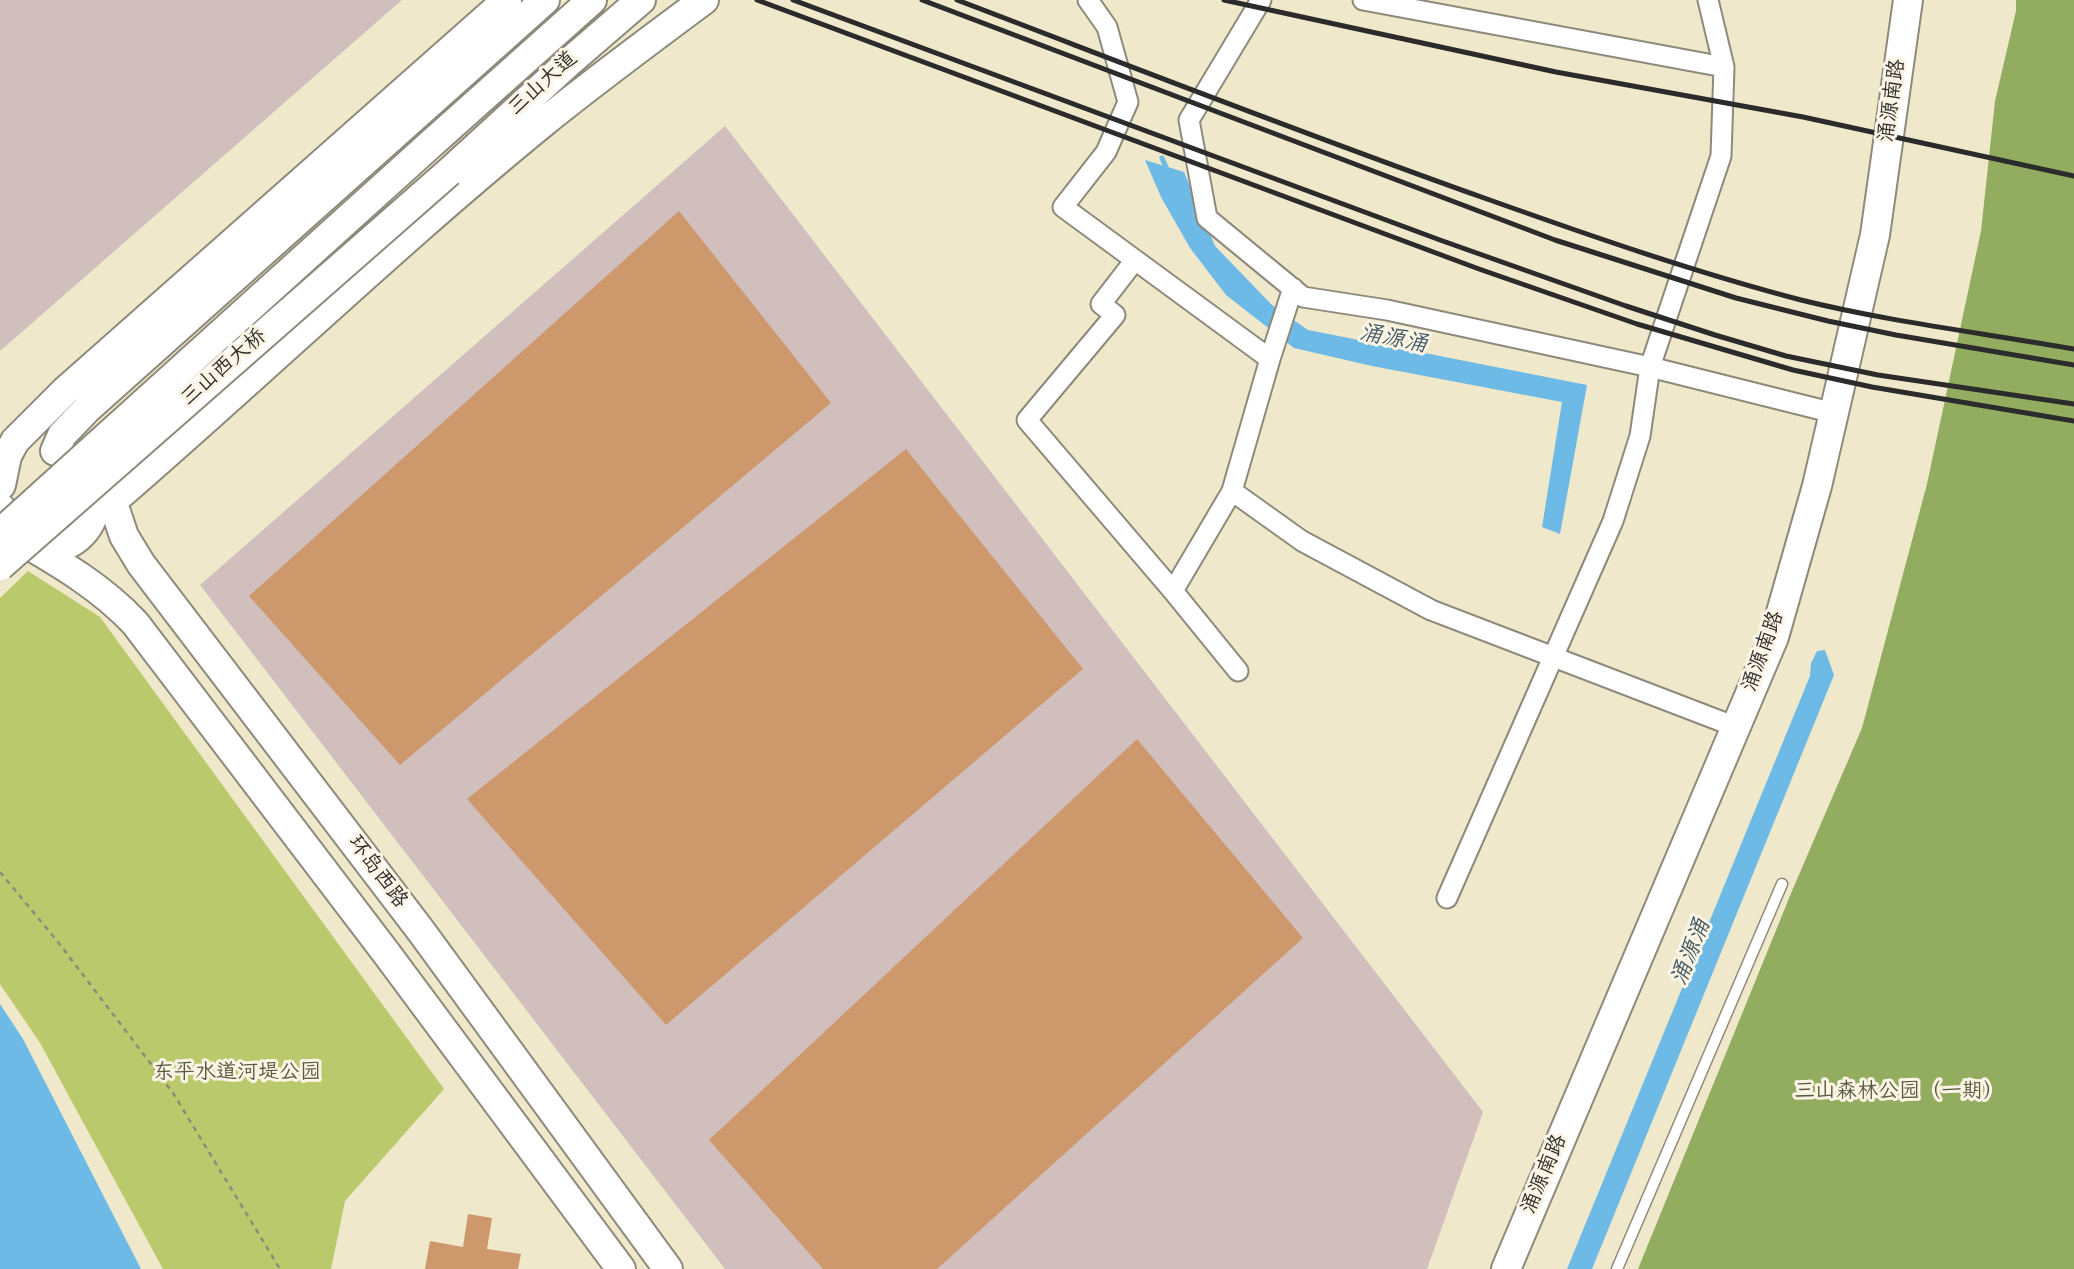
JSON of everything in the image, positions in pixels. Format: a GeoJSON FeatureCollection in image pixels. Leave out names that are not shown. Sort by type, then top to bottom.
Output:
{"type":"FeatureCollection","features":[{"type":"Feature","properties":{"kind":"main road"},"geometry":{"type":"LineString","coordinates":[[507,0],[65,391],[15,441],[8,456],[0,492],[2,517],[11,537],[36,548],[52,549],[68,544],[82,535],[104,503],[141,477],[456,197],[617,64],[704,0]]}},
{"type":"Feature","properties":{"kind":"main road"},"geometry":{"type":"LineString","coordinates":[[0,492],[8,471],[20,460],[34,452],[55,451],[62,435],[98,399],[545,0]]}},
{"type":"Feature","properties":{"kind":"main road","name":"三山大道"},"geometry":{"type":"LineString","coordinates":[[433,142],[592,0]]}},
{"type":"Feature","properties":{"kind":"main road","name":"三山大道"},"geometry":{"type":"LineString","coordinates":[[449,172],[640,0]]}},
{"type":"Feature","properties":{"kind":"main road","name":"涌源南路"},"geometry":{"type":"LineString","coordinates":[[1506,1269],[1774,637],[1816,486],[1875,235],[1908,0]]}},
{"type":"Feature","properties":{"kind":"main road","name":"涌源南路"},"geometry":{"type":"LineString","coordinates":[[1524,1269],[1688,877],[1778,653],[1812,559],[1890,205],[1920,0]]}},
{"type":"Feature","properties":{"kind":"main road","name":"三山西大桥"},"geometry":{"type":"LineString","coordinates":[[11,537],[433,142]]}},
{"type":"Feature","properties":{"kind":"main road","name":"三山西大桥"},"geometry":{"type":"LineString","coordinates":[[0,566],[449,172]]}},
{"type":"Feature","properties":{"kind":"main road","name":"环岛西路"},"geometry":{"type":"LineString","coordinates":[[55,451],[80,462],[90,475],[131,550],[421,931],[668,1269]]}},
{"type":"Feature","properties":{"kind":"main road","name":"环岛西路"},"geometry":{"type":"LineString","coordinates":[[11,537],[76,573],[117,603],[163,659],[395,965],[621,1269]]}},
{"type":"Feature","properties":{"kind":"main road"},"geometry":{"type":"LineString","coordinates":[[163,659],[194,635]]}},
{"type":"Feature","properties":{"kind":"street"},"geometry":{"type":"LineString","coordinates":[[1088,0],[1107,27],[1128,102],[1106,152],[1063,207],[1135,260],[1272,351]]}},
{"type":"Feature","properties":{"kind":"street"},"geometry":{"type":"LineString","coordinates":[[1261,0],[1189,120],[1207,218],[1289,297],[1387,310],[1650,368],[1834,413]]}},
{"type":"Feature","properties":{"kind":"street"},"geometry":{"type":"LineString","coordinates":[[1363,0],[1724,67]]}},
{"type":"Feature","properties":{"kind":"street"},"geometry":{"type":"LineString","coordinates":[[1447,898],[1613,521],[1640,436],[1650,368],[1721,156],[1724,67],[1708,0]]}},
{"type":"Feature","properties":{"kind":"street"},"geometry":{"type":"LineString","coordinates":[[1135,260],[1101,304],[1115,315],[1027,420],[1238,671]]}},
{"type":"Feature","properties":{"kind":"street"},"geometry":{"type":"LineString","coordinates":[[1173,591],[1232,491],[1289,297]]}},
{"type":"Feature","properties":{"kind":"street"},"geometry":{"type":"LineString","coordinates":[[1232,491],[1302,541],[1431,610],[1736,727]]}},
{"type":"Feature","properties":{"kind":"lane"},"geometry":{"type":"LineString","coordinates":[[1617,1269],[1782,884]]}},
{"type":"Feature","properties":{"kind":"path"},"geometry":{"type":"LineString","coordinates":[[0,872],[58,942],[173,1093],[280,1269]]}},
{"type":"Feature","properties":{"kind":"shaded area"},"geometry":{"type":"Polygon","coordinates":[[[0,0],[402,0],[0,351],[0,0]]]}},
{"type":"Feature","properties":{"kind":"shaded area"},"geometry":{"type":"Polygon","coordinates":[[[725,126],[1483,1112],[1427,1269],[725,1269],[200,585],[725,126]]]}},
{"type":"Feature","properties":{"kind":"green space","name":"三山森林公园（一期）"},"geometry":{"type":"Polygon","coordinates":[[[2016,0],[2074,0],[2074,1269],[1638,1269],[1792,891],[1862,728],[1927,484],[1981,231],[1995,101],[2016,11],[2016,0]]]}},
{"type":"Feature","properties":{"kind":"green space","name":"东平水道河堤公园"},"geometry":{"type":"Polygon","coordinates":[[[28,571],[100,617],[444,1089],[345,1201],[331,1269],[163,1269],[40,1043],[0,984],[0,598],[28,571]]]}},
{"type":"Feature","properties":{"kind":"water"},"geometry":{"type":"Polygon","coordinates":[[[1145,160],[1184,172],[1215,246],[1272,305],[1308,330],[1587,385],[1560,534],[1542,527],[1562,402],[1372,366],[1294,348],[1226,295],[1190,248],[1161,197],[1145,160]]]}},
{"type":"Feature","properties":{"kind":"water"},"geometry":{"type":"Polygon","coordinates":[[[1825,650],[1834,675],[1592,1269],[1567,1269],[1810,676],[1811,663],[1817,651],[1825,650]]]}},
{"type":"Feature","properties":{"kind":"water"},"geometry":{"type":"Polygon","coordinates":[[[0,1004],[23,1039],[141,1269],[0,1269],[0,1004]]]}},
{"type":"Feature","properties":{"kind":"building"},"geometry":{"type":"Polygon","coordinates":[[[679,211],[831,403],[400,765],[249,596],[679,211]]]}},
{"type":"Feature","properties":{"kind":"building"},"geometry":{"type":"Polygon","coordinates":[[[906,449],[1083,669],[666,1025],[467,799],[906,449]]]}},
{"type":"Feature","properties":{"kind":"building"},"geometry":{"type":"Polygon","coordinates":[[[1137,739],[1303,938],[937,1269],[823,1269],[709,1140],[1137,739]]]}},
{"type":"Feature","properties":{"kind":"building"},"geometry":{"type":"Polygon","coordinates":[[[468,1214],[492,1218],[487,1249],[521,1254],[518,1269],[425,1269],[430,1241],[463,1247],[468,1214]]]}},
{"type":"Feature","properties":{"kind":"waterway","name":"涌源涌"},"geometry":{"type":"LineString","coordinates":[[1162,158],[1168,172]]}},
{"type":"Feature","properties":{"kind":"railway"},"geometry":{"type":"LineString","coordinates":[[757,0],[1479,269],[1637,324],[1793,370],[1872,387],[2074,421]]}},
{"type":"Feature","properties":{"kind":"railway"},"geometry":{"type":"LineString","coordinates":[[793,0],[1440,240],[1715,335],[1786,356],[1878,375],[2074,404]]}},
{"type":"Feature","properties":{"kind":"railway"},"geometry":{"type":"LineString","coordinates":[[922,0],[1555,240],[1736,298],[1896,335],[2074,365]]}},
{"type":"Feature","properties":{"kind":"railway"},"geometry":{"type":"LineString","coordinates":[[957,0],[1420,175],[1682,265],[1835,308],[2074,349]]}},
{"type":"Feature","properties":{"kind":"railway"},"geometry":{"type":"LineString","coordinates":[[1224,0],[1556,72],[1803,117],[2074,176]]}}]}
